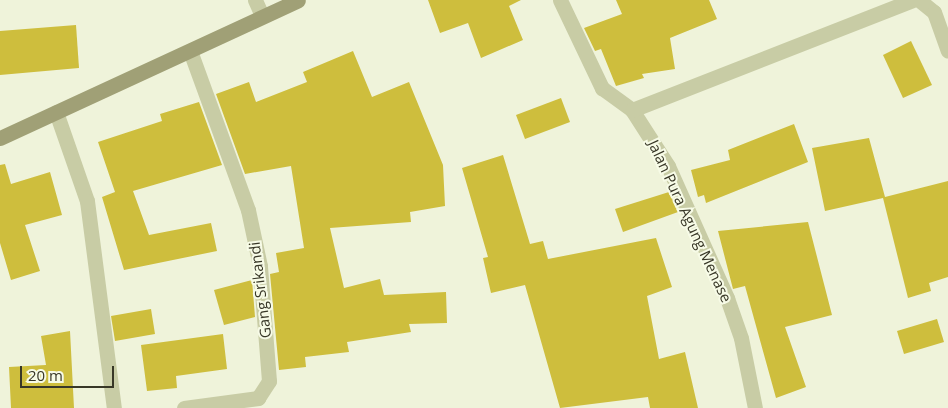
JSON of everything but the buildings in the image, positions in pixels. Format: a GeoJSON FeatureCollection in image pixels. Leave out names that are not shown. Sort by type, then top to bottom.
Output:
{"type":"FeatureCollection","features":[{"type":"Feature","properties":{"kind":"street"},"geometry":{"type":"LineString","coordinates":[[255,0],[262,16]]}},
{"type":"Feature","properties":{"kind":"street"},"geometry":{"type":"LineString","coordinates":[[0,138],[192,53],[262,16],[298,0]]}},
{"type":"Feature","properties":{"kind":"street","name":"Jalan Pura Agung Menase"},"geometry":{"type":"LineString","coordinates":[[560,0],[602,88],[632,110],[668,166],[727,298],[741,338],[755,408]]}},
{"type":"Feature","properties":{"kind":"street"},"geometry":{"type":"LineString","coordinates":[[632,110],[912,0]]}},
{"type":"Feature","properties":{"kind":"street"},"geometry":{"type":"LineString","coordinates":[[919,0],[924,0],[934,12],[948,51]]}},
{"type":"Feature","properties":{"kind":"street","name":"Gang Srikandi"},"geometry":{"type":"LineString","coordinates":[[184,408],[258,398],[269,381],[260,266],[248,210],[192,53]]}},
{"type":"Feature","properties":{"kind":"street"},"geometry":{"type":"LineString","coordinates":[[56,112],[86,201],[114,408]]}}]}
